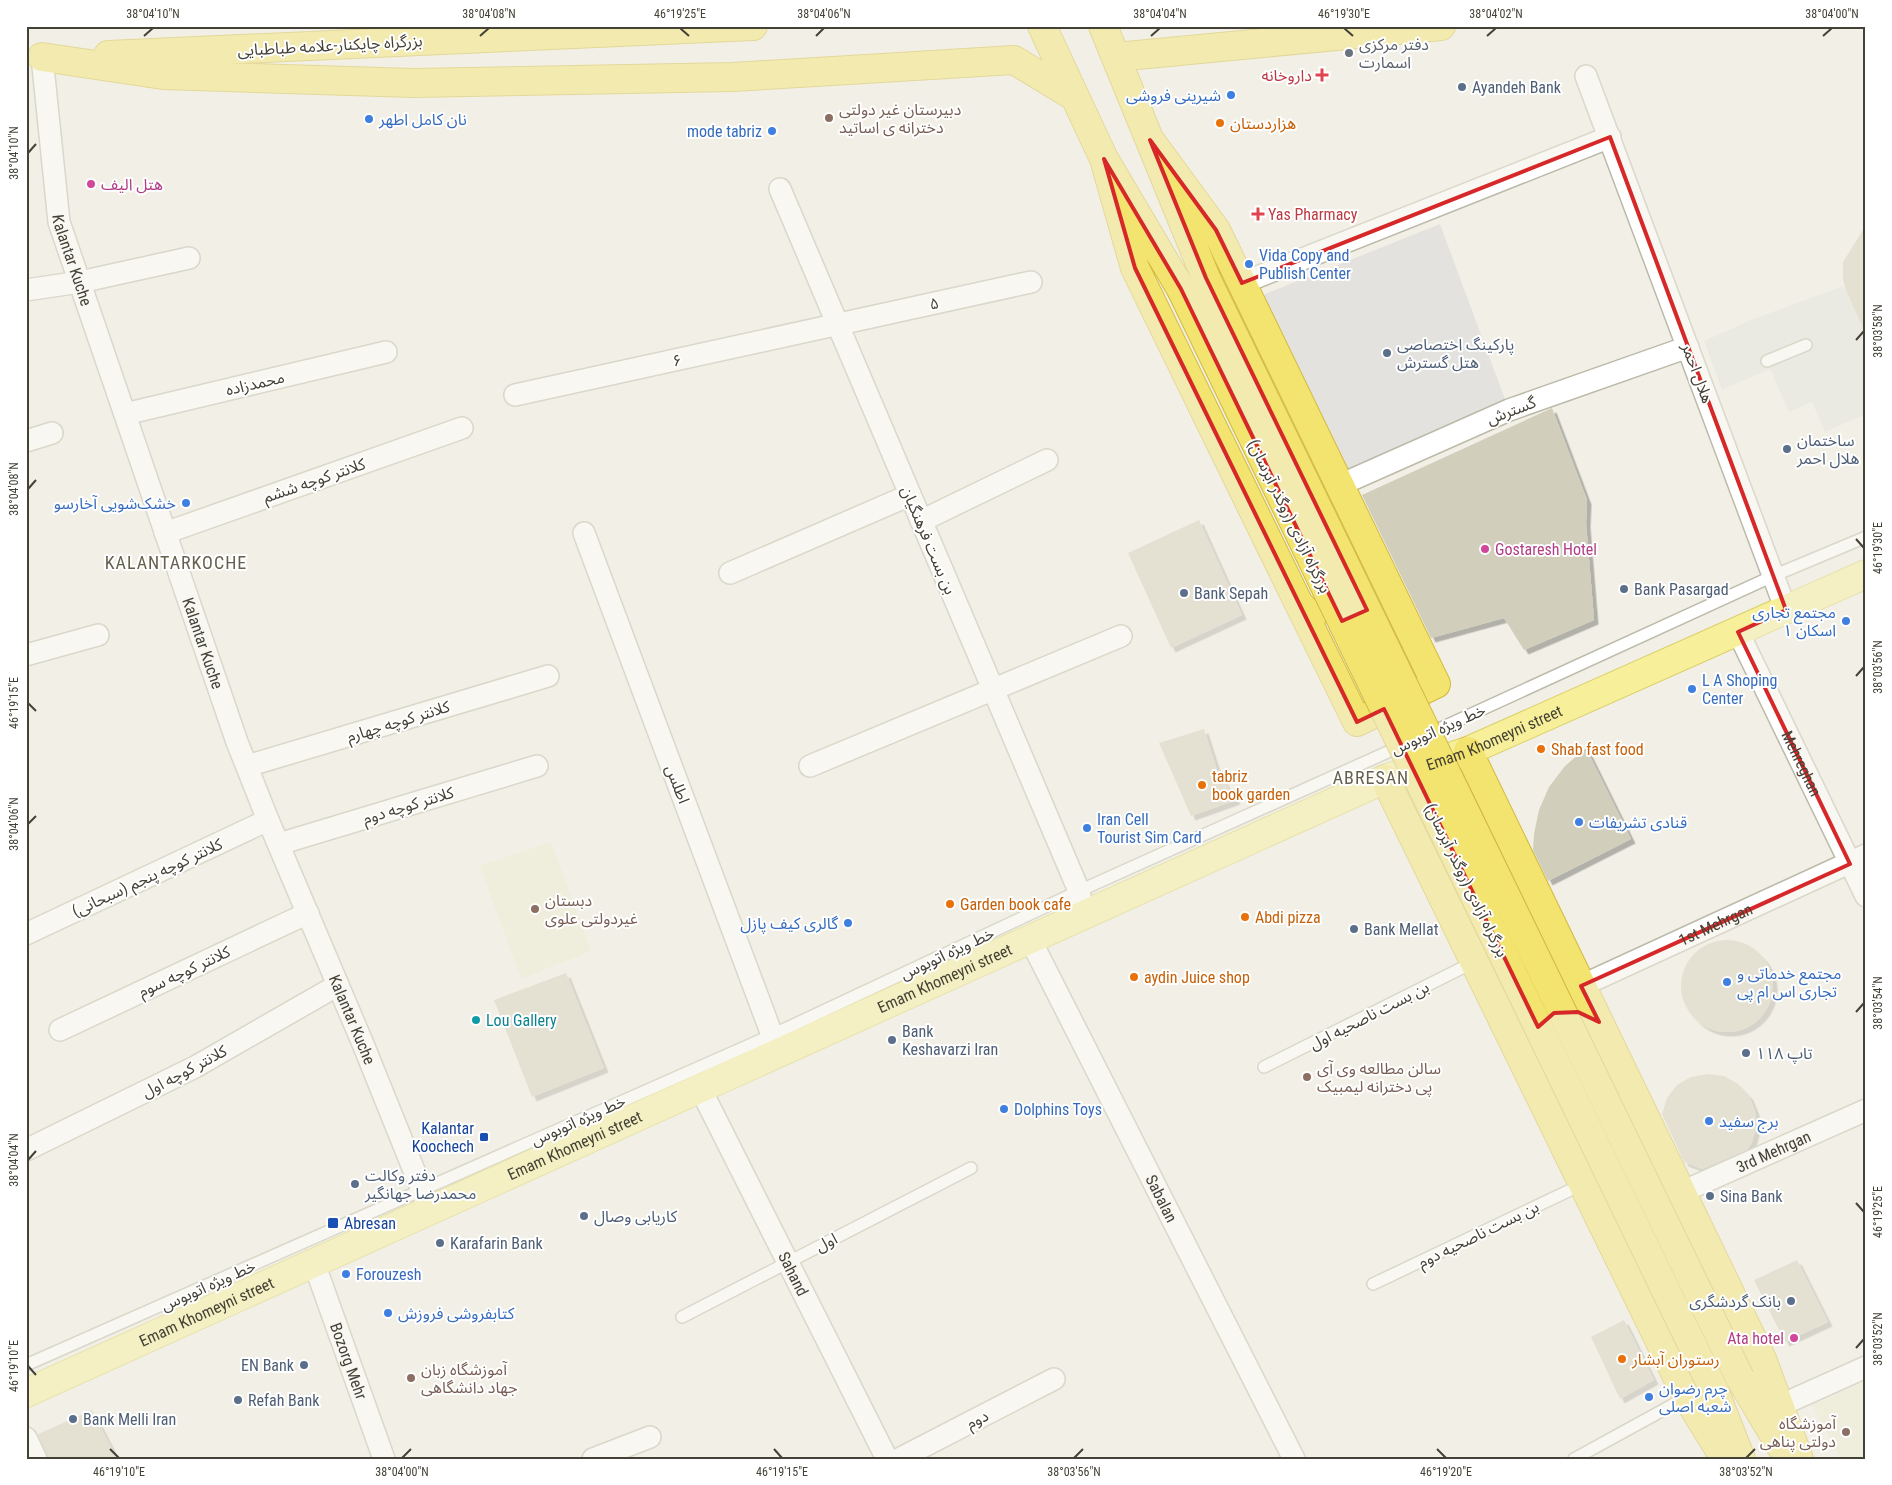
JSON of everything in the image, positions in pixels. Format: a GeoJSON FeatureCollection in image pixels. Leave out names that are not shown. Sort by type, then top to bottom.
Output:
{"type":"FeatureCollection","features":[{"type":"Feature","properties":{"kind":"highway","name":"بزرگراه چایکنار-علامه طباطبایی"},"geometry":{"type":"LineString","coordinates":[[34,57],[753,26]]}},
{"type":"Feature","properties":{"kind":"highway"},"geometry":{"type":"LineString","coordinates":[[1042,26],[1104,159],[1135,268],[1357,722],[1436,684],[1216,230],[1150,140],[1103,26]]}},
{"type":"Feature","properties":{"kind":"highway"},"geometry":{"type":"LineString","coordinates":[[1116,57],[1441,26]]}},
{"type":"Feature","properties":{"kind":"highway"},"geometry":{"type":"LineString","coordinates":[[34,57],[163,75],[413,83],[734,77],[1014,60],[1075,97]]}},
{"type":"Feature","properties":{"kind":"highway","name":"بزرگراه آزادی (روگذر آبرسان)"},"geometry":{"type":"LineString","coordinates":[[1150,140],[1206,278],[1740,1378],[1789,1459]]}},
{"type":"Feature","properties":{"kind":"highway","name":"بزرگراه آزادی (روگذر آبرسان)"},"geometry":{"type":"LineString","coordinates":[[1104,159],[1180,289],[1714,1390],[1741,1459]]}},
{"type":"Feature","properties":{"kind":"highway"},"geometry":{"type":"LineString","coordinates":[[1299,604],[1314,620],[1323,624],[1350,618],[1375,606],[1381,600],[1385,591],[1382,572]]}},
{"type":"Feature","properties":{"kind":"highway"},"geometry":{"type":"LineString","coordinates":[[1468,751],[1762,1359],[1799,1459]]}},
{"type":"Feature","properties":{"kind":"highway"},"geometry":{"type":"LineString","coordinates":[[1385,779],[1687,1397],[1725,1459]]}},
{"type":"Feature","properties":{"kind":"highway"},"geometry":{"type":"LineString","coordinates":[[1523,1062],[1529,1035],[1554,1013],[1578,1012],[1600,1022]]}},
{"type":"Feature","properties":{"kind":"main road","name":"Emam Khomeyni street"},"geometry":{"type":"LineString","coordinates":[[26,1392],[314,1263],[426,1201],[700,1088],[774,1044],[1030,939],[1081,903],[1385,779],[1468,751],[1866,574]]}},
{"type":"Feature","properties":{"kind":"street","name":"Kalantar Kuche"},"geometry":{"type":"LineString","coordinates":[[34,57],[59,222],[165,533],[237,742],[426,1201]]}},
{"type":"Feature","properties":{"kind":"street","name":"هلال احمر"},"geometry":{"type":"LineString","coordinates":[[1586,76],[1688,347],[1709,385],[1786,610]]}},
{"type":"Feature","properties":{"kind":"street"},"geometry":{"type":"LineString","coordinates":[[1242,283],[1610,137]]}},
{"type":"Feature","properties":{"kind":"street","name":"بن بست فرهنگیان"},"geometry":{"type":"LineString","coordinates":[[780,189],[993,690],[1081,903]]}},
{"type":"Feature","properties":{"kind":"street"},"geometry":{"type":"LineString","coordinates":[[26,290],[80,282],[189,258]]}},
{"type":"Feature","properties":{"kind":"street","name":"۵"},"geometry":{"type":"LineString","coordinates":[[838,325],[1031,282]]}},
{"type":"Feature","properties":{"kind":"street","name":"۶"},"geometry":{"type":"LineString","coordinates":[[515,395],[838,325]]}},
{"type":"Feature","properties":{"kind":"street","name":"گسترش"},"geometry":{"type":"LineString","coordinates":[[1340,485],[1509,410],[1688,347]]}},
{"type":"Feature","properties":{"kind":"street","name":"محمدزاده"},"geometry":{"type":"LineString","coordinates":[[125,414],[386,352]]}},
{"type":"Feature","properties":{"kind":"street","name":"کلانتر کوچه ششم"},"geometry":{"type":"LineString","coordinates":[[165,533],[462,428]]}},
{"type":"Feature","properties":{"kind":"street"},"geometry":{"type":"LineString","coordinates":[[26,441],[52,434]]}},
{"type":"Feature","properties":{"kind":"street"},"geometry":{"type":"LineString","coordinates":[[921,521],[1047,460]]}},
{"type":"Feature","properties":{"kind":"street"},"geometry":{"type":"LineString","coordinates":[[730,573],[910,494]]}},
{"type":"Feature","properties":{"kind":"street","name":"اطلس"},"geometry":{"type":"LineString","coordinates":[[584,533],[774,1044]]}},
{"type":"Feature","properties":{"kind":"street","name":"Mehreghan"},"geometry":{"type":"LineString","coordinates":[[1738,632],[1858,860],[1866,896]]}},
{"type":"Feature","properties":{"kind":"street"},"geometry":{"type":"LineString","coordinates":[[26,655],[98,635]]}},
{"type":"Feature","properties":{"kind":"street"},"geometry":{"type":"LineString","coordinates":[[810,766],[1121,636]]}},
{"type":"Feature","properties":{"kind":"street","name":"کلانتر کوچه چهارم"},"geometry":{"type":"LineString","coordinates":[[247,766],[548,676]]}},
{"type":"Feature","properties":{"kind":"street","name":"کلانتر کوچه دوم"},"geometry":{"type":"LineString","coordinates":[[279,844],[538,766]]}},
{"type":"Feature","properties":{"kind":"street","name":"کلانتر کوچه پنجم (سبحانی)"},"geometry":{"type":"LineString","coordinates":[[26,934],[268,820]]}},
{"type":"Feature","properties":{"kind":"street","name":"1st Mehrgan"},"geometry":{"type":"LineString","coordinates":[[1581,986],[1858,860]]}},
{"type":"Feature","properties":{"kind":"street","name":"کلانتر کوچه سوم"},"geometry":{"type":"LineString","coordinates":[[60,1030],[308,913]]}},
{"type":"Feature","properties":{"kind":"street","name":"Sabalan"},"geometry":{"type":"LineString","coordinates":[[1030,939],[1294,1459]]}},
{"type":"Feature","properties":{"kind":"street","name":"کلانتر کوچه اول"},"geometry":{"type":"LineString","coordinates":[[26,1150],[195,1067],[338,985]]}},
{"type":"Feature","properties":{"kind":"street","name":"Sahand"},"geometry":{"type":"LineString","coordinates":[[700,1088],[887,1459]]}},
{"type":"Feature","properties":{"kind":"street","name":"3rd Mehrgan"},"geometry":{"type":"LineString","coordinates":[[1682,1192],[1866,1110]]}},
{"type":"Feature","properties":{"kind":"street","name":"Bozorg Mehr"},"geometry":{"type":"LineString","coordinates":[[314,1263],[384,1459]]}},
{"type":"Feature","properties":{"kind":"street"},"geometry":{"type":"LineString","coordinates":[[1779,1406],[1866,1367]]}},
{"type":"Feature","properties":{"kind":"street","name":"دوم"},"geometry":{"type":"LineString","coordinates":[[899,1459],[1054,1379]]}},
{"type":"Feature","properties":{"kind":"street"},"geometry":{"type":"LineString","coordinates":[[26,1438],[36,1459]]}},
{"type":"Feature","properties":{"kind":"street"},"geometry":{"type":"LineString","coordinates":[[593,1459],[650,1438]]}},
{"type":"Feature","properties":{"kind":"lane"},"geometry":{"type":"LineString","coordinates":[[1767,361],[1806,345]]}},
{"type":"Feature","properties":{"kind":"lane","name":"خط ویژه اتوبوس"},"geometry":{"type":"LineString","coordinates":[[26,1365],[426,1201],[492,1158],[774,1044],[1081,903],[1414,740],[1773,576],[1866,537]]}},
{"type":"Feature","properties":{"kind":"lane","name":"بن بست ناصحیه اول"},"geometry":{"type":"LineString","coordinates":[[1264,1067],[1474,962]]}},
{"type":"Feature","properties":{"kind":"lane","name":"اول"},"geometry":{"type":"LineString","coordinates":[[682,1316],[970,1168]]}},
{"type":"Feature","properties":{"kind":"lane","name":"بن بست ناصحیه دوم"},"geometry":{"type":"LineString","coordinates":[[1373,1284],[1583,1184]]}},
{"type":"Feature","properties":{"kind":"lane"},"geometry":{"type":"LineString","coordinates":[[1574,1459],[1687,1397]]}},
{"type":"Feature","properties":{"kind":"highlighted area"},"geometry":{"type":"Polygon","coordinates":[[[1610,137],[1786,610],[1738,632],[1850,864],[1581,986],[1599,1022],[1578,1012],[1554,1013],[1538,1027],[1384,709],[1357,722],[1135,268],[1104,159],[1181,289],[1342,621],[1367,610],[1206,278],[1150,140],[1216,230],[1242,283],[1610,137]]]}},
{"type":"Feature","properties":{"kind":"shaded area","name":"پارکینگ اختصاصی هتل گسترش"},"geometry":{"type":"Polygon","coordinates":[[[1440,224],[1509,410],[1345,474],[1260,296],[1440,224]]]}},
{"type":"Feature","properties":{"kind":"shaded area"},"geometry":{"type":"Polygon","coordinates":[[[1843,286],[1866,331],[1866,414],[1825,432],[1812,402],[1789,412],[1770,369],[1722,390],[1704,341],[1751,320],[1843,286]]]}},
{"type":"Feature","properties":{"kind":"shaded area","name":"دبستان غیردولتی علوی"},"geometry":{"type":"Polygon","coordinates":[[[551,842],[591,951],[521,979],[480,866],[551,842]]]}},
{"type":"Feature","properties":{"kind":"shaded area","name":"آموزشگاه دولتی پناهی"},"geometry":{"type":"Polygon","coordinates":[[[1866,1381],[1866,1459],[1841,1459],[1812,1405],[1866,1381]]]}},
{"type":"Feature","properties":{"kind":"building"},"geometry":{"type":"Polygon","coordinates":[[[1866,225],[1866,334],[1846,291],[1843,279],[1843,262],[1866,225]]]}},
{"type":"Feature","properties":{"kind":"building","name":"Gostaresh Hotel"},"geometry":{"type":"Polygon","coordinates":[[[1552,408],[1587,500],[1586,523],[1594,620],[1524,650],[1504,618],[1431,638],[1362,495],[1552,408]]]}},
{"type":"Feature","properties":{"kind":"building"},"geometry":{"type":"Polygon","coordinates":[[[1199,520],[1242,615],[1171,648],[1128,553],[1199,520]]]}},
{"type":"Feature","properties":{"kind":"building","name":"tabriz book garden"},"geometry":{"type":"Polygon","coordinates":[[[1204,729],[1217,770],[1236,800],[1191,816],[1159,743],[1204,729]]]}},
{"type":"Feature","properties":{"kind":"building","name":"قنادی تشریفات"},"geometry":{"type":"Polygon","coordinates":[[[1586,748],[1631,839],[1548,881],[1533,850],[1539,810],[1549,787],[1565,766],[1586,748]]]}},
{"type":"Feature","properties":{"kind":"building","name":"مجتمع خدماتی و تجاری اس ام پی"},"geometry":{"type":"Polygon","coordinates":[[[1727,940],[1745,944],[1759,954],[1769,968],[1773,986],[1769,1004],[1759,1018],[1745,1028],[1727,1032],[1709,1028],[1695,1018],[1685,1004],[1681,986],[1685,968],[1695,954],[1709,944],[1727,940]]]}},
{"type":"Feature","properties":{"kind":"building"},"geometry":{"type":"Polygon","coordinates":[[[566,973],[604,1068],[532,1097],[494,1000],[566,973]]]}},
{"type":"Feature","properties":{"kind":"building","name":"برج سفید"},"geometry":{"type":"Polygon","coordinates":[[[1708,1074],[1724,1076],[1738,1084],[1749,1096],[1755,1111],[1756,1128],[1752,1142],[1747,1150],[1702,1169],[1684,1162],[1662,1114],[1667,1098],[1677,1085],[1691,1077],[1708,1074]]]}},
{"type":"Feature","properties":{"kind":"building","name":"بانک گردشگری"},"geometry":{"type":"Polygon","coordinates":[[[1797,1260],[1828,1322],[1785,1342],[1754,1280],[1797,1260]]]}},
{"type":"Feature","properties":{"kind":"building","name":"رستوران آبشار"},"geometry":{"type":"Polygon","coordinates":[[[1624,1320],[1654,1380],[1620,1399],[1591,1337],[1624,1320]]]}},
{"type":"Feature","properties":{"kind":"building"},"geometry":{"type":"Polygon","coordinates":[[[92,1410],[117,1459],[48,1459],[38,1434],[92,1410]]]}},
{"type":"Feature","properties":{"kind":"place","name":"دفتر مرکزی اسمارت"},"geometry":{"type":"Point","coordinates":[1349,53]}},
{"type":"Feature","properties":{"kind":"place","name":"داروخانه"},"geometry":{"type":"Point","coordinates":[1322,75]}},
{"type":"Feature","properties":{"kind":"place","name":"Ayandeh Bank"},"geometry":{"type":"Point","coordinates":[1462,87]}},
{"type":"Feature","properties":{"kind":"place","name":"شیرینی فروشی"},"geometry":{"type":"Point","coordinates":[1231,95]}},
{"type":"Feature","properties":{"kind":"place","name":"دبیرستان غیر دولتی دخترانه ی اساتید"},"geometry":{"type":"Point","coordinates":[829,118]}},
{"type":"Feature","properties":{"kind":"place","name":"نان کامل اطهر"},"geometry":{"type":"Point","coordinates":[369,119]}},
{"type":"Feature","properties":{"kind":"place","name":"هزاردستان"},"geometry":{"type":"Point","coordinates":[1220,123]}},
{"type":"Feature","properties":{"kind":"place","name":"mode tabriz"},"geometry":{"type":"Point","coordinates":[772,131]}},
{"type":"Feature","properties":{"kind":"place","name":"هتل الیف"},"geometry":{"type":"Point","coordinates":[91,184]}},
{"type":"Feature","properties":{"kind":"place","name":"Yas Pharmacy"},"geometry":{"type":"Point","coordinates":[1258,214]}},
{"type":"Feature","properties":{"kind":"place","name":"Vida Copy and Publish Center"},"geometry":{"type":"Point","coordinates":[1249,264]}},
{"type":"Feature","properties":{"kind":"place","name":"پارکینگ اختصاصی هتل گسترش"},"geometry":{"type":"Point","coordinates":[1387,353]}},
{"type":"Feature","properties":{"kind":"place","name":"ساختمان هلال احمر"},"geometry":{"type":"Point","coordinates":[1787,449]}},
{"type":"Feature","properties":{"kind":"place","name":"خشک‌شویی آخارسو"},"geometry":{"type":"Point","coordinates":[186,503]}},
{"type":"Feature","properties":{"kind":"place","name":"Gostaresh Hotel"},"geometry":{"type":"Point","coordinates":[1485,549]}},
{"type":"Feature","properties":{"kind":"place","name":"Bank Pasargad"},"geometry":{"type":"Point","coordinates":[1624,589]}},
{"type":"Feature","properties":{"kind":"place","name":"Bank Sepah"},"geometry":{"type":"Point","coordinates":[1184,593]}},
{"type":"Feature","properties":{"kind":"place","name":"مجتمع تجاری اسکان ۱"},"geometry":{"type":"Point","coordinates":[1846,621]}},
{"type":"Feature","properties":{"kind":"place","name":"L A Shoping Center"},"geometry":{"type":"Point","coordinates":[1692,689]}},
{"type":"Feature","properties":{"kind":"place","name":"Shab fast food"},"geometry":{"type":"Point","coordinates":[1541,749]}},
{"type":"Feature","properties":{"kind":"place","name":"tabriz book garden"},"geometry":{"type":"Point","coordinates":[1202,785]}},
{"type":"Feature","properties":{"kind":"place","name":"قنادی تشریفات"},"geometry":{"type":"Point","coordinates":[1579,822]}},
{"type":"Feature","properties":{"kind":"place","name":"Iran Cell Tourist Sim Card"},"geometry":{"type":"Point","coordinates":[1087,828]}},
{"type":"Feature","properties":{"kind":"place","name":"Garden book cafe"},"geometry":{"type":"Point","coordinates":[950,904]}},
{"type":"Feature","properties":{"kind":"place","name":"دبستان غیردولتی علوی"},"geometry":{"type":"Point","coordinates":[535,909]}},
{"type":"Feature","properties":{"kind":"place","name":"Abdi pizza"},"geometry":{"type":"Point","coordinates":[1245,917]}},
{"type":"Feature","properties":{"kind":"place","name":"گالری کیف پازل"},"geometry":{"type":"Point","coordinates":[848,923]}},
{"type":"Feature","properties":{"kind":"place","name":"Bank Mellat"},"geometry":{"type":"Point","coordinates":[1354,929]}},
{"type":"Feature","properties":{"kind":"place","name":"aydin Juice shop"},"geometry":{"type":"Point","coordinates":[1134,977]}},
{"type":"Feature","properties":{"kind":"place","name":"مجتمع خدماتی و تجاری اس ام پی"},"geometry":{"type":"Point","coordinates":[1727,982]}},
{"type":"Feature","properties":{"kind":"place","name":"Lou Gallery"},"geometry":{"type":"Point","coordinates":[476,1020]}},
{"type":"Feature","properties":{"kind":"place","name":"Bank Keshavarzi Iran"},"geometry":{"type":"Point","coordinates":[892,1040]}},
{"type":"Feature","properties":{"kind":"place","name":"تاپ ۱۱۸"},"geometry":{"type":"Point","coordinates":[1746,1053]}},
{"type":"Feature","properties":{"kind":"place","name":"سالن مطالعه وی آی پی دخترانه لیمبیک"},"geometry":{"type":"Point","coordinates":[1307,1077]}},
{"type":"Feature","properties":{"kind":"place","name":"Dolphins Toys"},"geometry":{"type":"Point","coordinates":[1004,1109]}},
{"type":"Feature","properties":{"kind":"place","name":"برج سفید"},"geometry":{"type":"Point","coordinates":[1709,1121]}},
{"type":"Feature","properties":{"kind":"place","name":"Kalantar Koochech"},"geometry":{"type":"Point","coordinates":[484,1137]}},
{"type":"Feature","properties":{"kind":"place","name":"دفتر وکالت محمدرضا جهانگیر"},"geometry":{"type":"Point","coordinates":[355,1184]}},
{"type":"Feature","properties":{"kind":"place","name":"Sina Bank"},"geometry":{"type":"Point","coordinates":[1710,1196]}},
{"type":"Feature","properties":{"kind":"place","name":"کاریابی وصال"},"geometry":{"type":"Point","coordinates":[584,1216]}},
{"type":"Feature","properties":{"kind":"place","name":"Abresan"},"geometry":{"type":"Point","coordinates":[333,1223]}},
{"type":"Feature","properties":{"kind":"place","name":"Karafarin Bank"},"geometry":{"type":"Point","coordinates":[440,1243]}},
{"type":"Feature","properties":{"kind":"place","name":"Forouzesh"},"geometry":{"type":"Point","coordinates":[346,1274]}},
{"type":"Feature","properties":{"kind":"place","name":"بانک گردشگری"},"geometry":{"type":"Point","coordinates":[1791,1301]}},
{"type":"Feature","properties":{"kind":"place","name":"کتابفروشی فروزش"},"geometry":{"type":"Point","coordinates":[388,1313]}},
{"type":"Feature","properties":{"kind":"place","name":"Ata hotel"},"geometry":{"type":"Point","coordinates":[1794,1338]}},
{"type":"Feature","properties":{"kind":"place","name":"رستوران آبشار"},"geometry":{"type":"Point","coordinates":[1622,1359]}},
{"type":"Feature","properties":{"kind":"place","name":"EN Bank"},"geometry":{"type":"Point","coordinates":[304,1365]}},
{"type":"Feature","properties":{"kind":"place","name":"آموزشگاه زبان جهاد دانشگاهی"},"geometry":{"type":"Point","coordinates":[411,1378]}},
{"type":"Feature","properties":{"kind":"place","name":"چرم رضوان شعبه اصلی"},"geometry":{"type":"Point","coordinates":[1649,1397]}},
{"type":"Feature","properties":{"kind":"place","name":"Refah Bank"},"geometry":{"type":"Point","coordinates":[238,1400]}},
{"type":"Feature","properties":{"kind":"place","name":"Bank Melli Iran"},"geometry":{"type":"Point","coordinates":[73,1419]}},
{"type":"Feature","properties":{"kind":"place","name":"آموزشگاه دولتی پناهی"},"geometry":{"type":"Point","coordinates":[1846,1432]}},
{"type":"Feature","properties":{"kind":"district","name":"KALANTARKOCHE"},"geometry":{"type":"Point","coordinates":[176,563]}},
{"type":"Feature","properties":{"kind":"district","name":"ABRESAN"},"geometry":{"type":"Point","coordinates":[1371,778]}}]}
